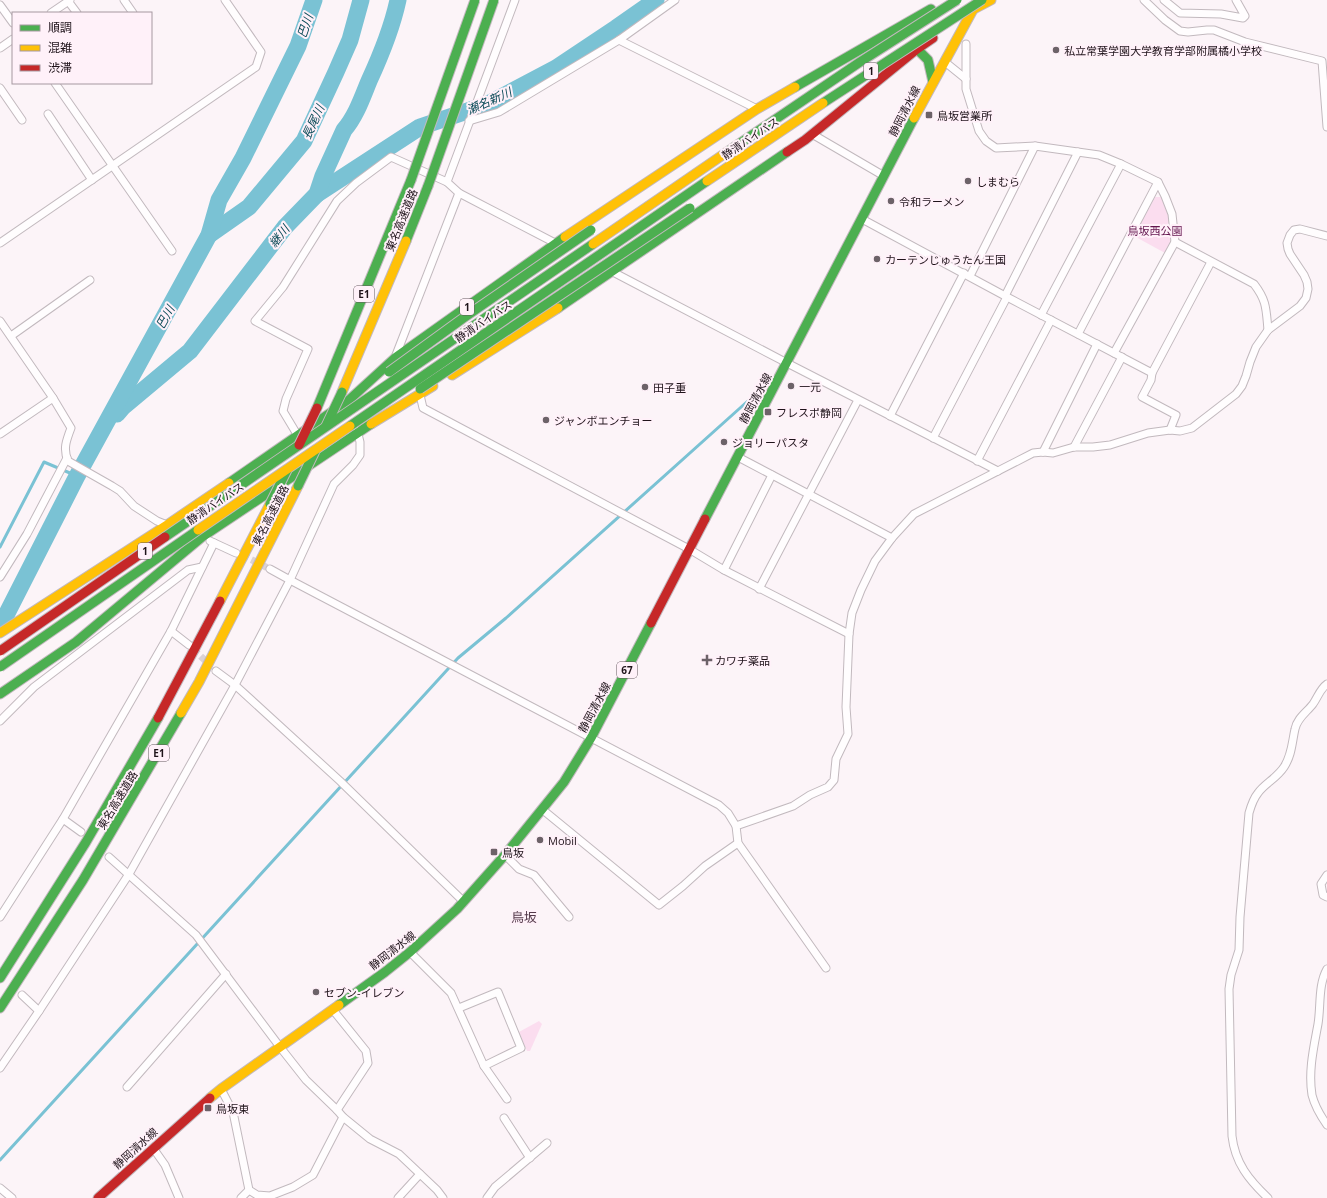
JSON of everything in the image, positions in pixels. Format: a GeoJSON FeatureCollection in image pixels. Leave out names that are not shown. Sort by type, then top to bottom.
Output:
{"type":"FeatureCollection","features":[{"type":"Feature","properties":{"kind":"main road","name":"東名高速道路"},"geometry":{"type":"LineString","coordinates":[[0,978],[68,873],[182,675],[270,504],[317,408],[411,180],[475,0]]}},
{"type":"Feature","properties":{"kind":"main road","name":"東名高速道路"},"geometry":{"type":"LineString","coordinates":[[0,1008],[83,880],[150,768],[199,682],[298,486],[342,392],[406,242],[428,186],[494,0]]}},
{"type":"Feature","properties":{"kind":"main road","name":"1"},"geometry":{"type":"LineString","coordinates":[[0,633],[298,436],[348,400],[395,358],[557,244],[757,109],[947,0]]}},
{"type":"Feature","properties":{"kind":"main road","name":"静清バイパス"},"geometry":{"type":"LineString","coordinates":[[0,651],[771,122],[957,0]]}},
{"type":"Feature","properties":{"kind":"main road","name":"静岡清水線"},"geometry":{"type":"LineString","coordinates":[[98,1198],[153,1148],[221,1090],[333,1010],[410,952],[433,932],[464,902],[543,810],[564,782],[591,738],[933,82],[978,0]]}},
{"type":"Feature","properties":{"kind":"main road","name":"静清バイパス"},"geometry":{"type":"LineString","coordinates":[[0,667],[761,144],[879,65],[982,0]]}},
{"type":"Feature","properties":{"kind":"main road"},"geometry":{"type":"LineString","coordinates":[[0,694],[76,642],[202,537],[358,432],[538,321],[613,271],[812,134],[917,50],[973,10],[991,0]]}},
{"type":"Feature","properties":{"kind":"main road"},"geometry":{"type":"LineString","coordinates":[[917,50],[928,60],[933,82]]}},
{"type":"Feature","properties":{"kind":"main road","name":"1"},"geometry":{"type":"LineString","coordinates":[[291,451],[368,388],[462,319],[591,230],[804,87],[819,74]]}},
{"type":"Feature","properties":{"kind":"main road"},"geometry":{"type":"LineString","coordinates":[[295,464],[428,384],[799,134],[860,96]]}},
{"type":"Feature","properties":{"kind":"street"},"geometry":{"type":"LineString","coordinates":[[124,0],[132,12]]}},
{"type":"Feature","properties":{"kind":"street"},"geometry":{"type":"LineString","coordinates":[[0,243],[256,67],[261,52],[225,0]]}},
{"type":"Feature","properties":{"kind":"street"},"geometry":{"type":"LineString","coordinates":[[446,182],[515,0]]}},
{"type":"Feature","properties":{"kind":"street"},"geometry":{"type":"LineString","coordinates":[[469,121],[499,112],[619,40],[675,0]]}},
{"type":"Feature","properties":{"kind":"street"},"geometry":{"type":"LineString","coordinates":[[1144,0],[1165,20],[1180,31],[1188,32],[1214,30],[1245,42],[1322,61],[1327,127]]}},
{"type":"Feature","properties":{"kind":"street"},"geometry":{"type":"LineString","coordinates":[[1164,0],[1180,12],[1221,14],[1243,18],[1245,16],[1236,0]]}},
{"type":"Feature","properties":{"kind":"street"},"geometry":{"type":"LineString","coordinates":[[52,12],[66,1],[76,12]]}},
{"type":"Feature","properties":{"kind":"street"},"geometry":{"type":"LineString","coordinates":[[0,5],[12,22]]}},
{"type":"Feature","properties":{"kind":"street"},"geometry":{"type":"LineString","coordinates":[[0,48],[12,40]]}},
{"type":"Feature","properties":{"kind":"street"},"geometry":{"type":"LineString","coordinates":[[619,40],[757,109]]}},
{"type":"Feature","properties":{"kind":"street"},"geometry":{"type":"LineString","coordinates":[[966,44],[966,89],[980,131],[986,141],[996,148],[1035,146],[1099,155],[1122,164],[1158,182],[1165,196],[1172,214],[1175,242],[1114,353]]}},
{"type":"Feature","properties":{"kind":"street"},"geometry":{"type":"LineString","coordinates":[[945,62],[966,79]]}},
{"type":"Feature","properties":{"kind":"street"},"geometry":{"type":"LineString","coordinates":[[56,84],[172,251]]}},
{"type":"Feature","properties":{"kind":"street"},"geometry":{"type":"LineString","coordinates":[[0,88],[22,120]]}},
{"type":"Feature","properties":{"kind":"street"},"geometry":{"type":"LineString","coordinates":[[48,114],[92,180]]}},
{"type":"Feature","properties":{"kind":"street"},"geometry":{"type":"LineString","coordinates":[[812,134],[884,176]]}},
{"type":"Feature","properties":{"kind":"street"},"geometry":{"type":"LineString","coordinates":[[890,416],[1035,146]]}},
{"type":"Feature","properties":{"kind":"street"},"geometry":{"type":"LineString","coordinates":[[933,438],[1078,152]]}},
{"type":"Feature","properties":{"kind":"street"},"geometry":{"type":"LineString","coordinates":[[298,436],[283,411],[286,399],[308,349],[255,321],[283,287],[338,201],[362,179],[391,157],[446,182],[459,193],[557,244],[613,271],[858,400],[998,471]]}},
{"type":"Feature","properties":{"kind":"street"},"geometry":{"type":"LineString","coordinates":[[1041,315],[1122,164]]}},
{"type":"Feature","properties":{"kind":"street"},"geometry":{"type":"LineString","coordinates":[[1078,334],[1158,182]]}},
{"type":"Feature","properties":{"kind":"street"},"geometry":{"type":"LineString","coordinates":[[395,358],[459,193]]}},
{"type":"Feature","properties":{"kind":"street"},"geometry":{"type":"LineString","coordinates":[[862,218],[1041,315],[1152,372]]}},
{"type":"Feature","properties":{"kind":"street"},"geometry":{"type":"LineString","coordinates":[[736,826],[793,806],[810,795],[828,787],[834,780],[836,759],[848,734],[846,707],[849,634],[852,614],[861,590],[875,561],[892,538],[914,514],[1033,453],[1053,453],[1074,447],[1093,447],[1110,444],[1148,433],[1170,430],[1180,431],[1192,428],[1236,394],[1242,386],[1256,347],[1268,330],[1300,306],[1306,298],[1308,289],[1307,282],[1290,254],[1287,243],[1290,235],[1294,230],[1300,228],[1327,236]]}},
{"type":"Feature","properties":{"kind":"street"},"geometry":{"type":"LineString","coordinates":[[1175,242],[1254,284],[1262,295],[1266,307],[1268,330]]}},
{"type":"Feature","properties":{"kind":"street"},"geometry":{"type":"LineString","coordinates":[[1170,430],[1176,415],[1142,397],[1151,380],[1152,372],[1211,262]]}},
{"type":"Feature","properties":{"kind":"street"},"geometry":{"type":"LineString","coordinates":[[11,336],[90,280]]}},
{"type":"Feature","properties":{"kind":"street"},"geometry":{"type":"LineString","coordinates":[[977,461],[1051,320]]}},
{"type":"Feature","properties":{"kind":"street"},"geometry":{"type":"LineString","coordinates":[[0,321],[53,398],[71,428],[65,442],[68,460],[120,491],[134,506],[157,521],[202,537],[236,553]]}},
{"type":"Feature","properties":{"kind":"street"},"geometry":{"type":"LineString","coordinates":[[1043,452],[1097,344]]}},
{"type":"Feature","properties":{"kind":"street"},"geometry":{"type":"LineString","coordinates":[[1074,447],[1122,357]]}},
{"type":"Feature","properties":{"kind":"street"},"geometry":{"type":"LineString","coordinates":[[420,395],[423,408],[689,549],[724,570],[849,634]]}},
{"type":"Feature","properties":{"kind":"street"},"geometry":{"type":"LineString","coordinates":[[0,434],[53,398]]}},
{"type":"Feature","properties":{"kind":"street"},"geometry":{"type":"LineString","coordinates":[[0,1068],[129,874],[235,685],[290,580],[334,484],[353,465],[360,455],[358,432],[348,400]]}},
{"type":"Feature","properties":{"kind":"street"},"geometry":{"type":"LineString","coordinates":[[759,588],[858,400]]}},
{"type":"Feature","properties":{"kind":"street"},"geometry":{"type":"LineString","coordinates":[[738,457],[892,538]]}},
{"type":"Feature","properties":{"kind":"street"},"geometry":{"type":"LineString","coordinates":[[0,577],[27,534],[68,460]]}},
{"type":"Feature","properties":{"kind":"street"},"geometry":{"type":"LineString","coordinates":[[724,570],[772,475]]}},
{"type":"Feature","properties":{"kind":"street"},"geometry":{"type":"LineString","coordinates":[[0,917],[63,819],[171,631],[214,543]]}},
{"type":"Feature","properties":{"kind":"street"},"geometry":{"type":"LineString","coordinates":[[0,721],[34,687],[188,570],[202,567]]}},
{"type":"Feature","properties":{"kind":"street"},"geometry":{"type":"LineString","coordinates":[[270,569],[719,805],[728,813],[736,826],[738,843],[826,968]]}},
{"type":"Feature","properties":{"kind":"street"},"geometry":{"type":"LineString","coordinates":[[171,631],[189,645]]}},
{"type":"Feature","properties":{"kind":"street"},"geometry":{"type":"LineString","coordinates":[[216,671],[235,685],[340,780],[464,902]]}},
{"type":"Feature","properties":{"kind":"street"},"geometry":{"type":"LineString","coordinates":[[1268,1198],[1247,1176],[1233,1148],[1228,989],[1230,975],[1239,950],[1240,917],[1249,813],[1258,792],[1284,768],[1292,749],[1295,727],[1300,718],[1313,704],[1322,688],[1327,684]]}},
{"type":"Feature","properties":{"kind":"street"},"geometry":{"type":"LineString","coordinates":[[543,810],[659,905],[705,866],[738,843]]}},
{"type":"Feature","properties":{"kind":"street"},"geometry":{"type":"LineString","coordinates":[[63,819],[81,832]]}},
{"type":"Feature","properties":{"kind":"street"},"geometry":{"type":"LineString","coordinates":[[505,855],[519,869],[534,874],[569,918]]}},
{"type":"Feature","properties":{"kind":"street"},"geometry":{"type":"LineString","coordinates":[[109,857],[196,935],[205,945],[306,1080],[343,1117],[370,1139],[399,1154],[437,1190],[443,1198]]}},
{"type":"Feature","properties":{"kind":"street"},"geometry":{"type":"LineString","coordinates":[[1327,875],[1321,884],[1323,895],[1327,897]]}},
{"type":"Feature","properties":{"kind":"street"},"geometry":{"type":"LineString","coordinates":[[410,952],[452,993],[484,1066],[507,1099]]}},
{"type":"Feature","properties":{"kind":"street"},"geometry":{"type":"LineString","coordinates":[[1327,969],[1323,977],[1318,1024],[1314,1039],[1311,1078],[1312,1094],[1316,1108],[1327,1125]]}},
{"type":"Feature","properties":{"kind":"street"},"geometry":{"type":"LineString","coordinates":[[127,1087],[226,974]]}},
{"type":"Feature","properties":{"kind":"street"},"geometry":{"type":"LineString","coordinates":[[459,1008],[498,992],[521,1048],[484,1066]]}},
{"type":"Feature","properties":{"kind":"street"},"geometry":{"type":"LineString","coordinates":[[22,995],[39,1011]]}},
{"type":"Feature","properties":{"kind":"street"},"geometry":{"type":"LineString","coordinates":[[333,1010],[366,1051],[368,1063],[337,1110]]}},
{"type":"Feature","properties":{"kind":"street"},"geometry":{"type":"LineString","coordinates":[[221,1090],[233,1112],[249,1190],[257,1195],[270,1196],[293,1187],[313,1175],[343,1117]]}},
{"type":"Feature","properties":{"kind":"street"},"geometry":{"type":"LineString","coordinates":[[504,1118],[530,1158]]}},
{"type":"Feature","properties":{"kind":"street"},"geometry":{"type":"LineString","coordinates":[[487,1198],[495,1187],[548,1143]]}},
{"type":"Feature","properties":{"kind":"street"},"geometry":{"type":"LineString","coordinates":[[153,1148],[165,1165],[179,1198]]}},
{"type":"Feature","properties":{"kind":"street"},"geometry":{"type":"LineString","coordinates":[[398,1198],[420,1174]]}},
{"type":"Feature","properties":{"kind":"street"},"geometry":{"type":"LineString","coordinates":[[0,1188],[12,1198]]}},
{"type":"Feature","properties":{"kind":"street"},"geometry":{"type":"LineString","coordinates":[[241,1198],[249,1190]]}},
{"type":"Feature","properties":{"kind":"green space","name":"鳥坂西公園"},"geometry":{"type":"Polygon","coordinates":[[[1155,197],[1161,197],[1168,215],[1170,243],[1165,253],[1134,236],[1155,197]]]}},
{"type":"Feature","properties":{"kind":"green space"},"geometry":{"type":"Polygon","coordinates":[[[539,1021],[542,1024],[530,1051],[527,1051],[519,1032],[539,1021]]]}},
{"type":"Feature","properties":{"kind":"waterway","name":"巴川"},"geometry":{"type":"LineString","coordinates":[[0,627],[77,476],[209,235],[219,200],[243,158],[298,46],[314,0]]}},
{"type":"Feature","properties":{"kind":"waterway","name":"長尾川"},"geometry":{"type":"LineString","coordinates":[[209,235],[249,207],[304,141],[350,40],[361,0]]}},
{"type":"Feature","properties":{"kind":"waterway","name":"継川"},"geometry":{"type":"LineString","coordinates":[[117,414],[123,407],[190,351],[285,227],[317,194],[323,176],[344,130],[355,113],[378,61],[396,10],[398,0]]}},
{"type":"Feature","properties":{"kind":"waterway","name":"瀬名新川"},"geometry":{"type":"LineString","coordinates":[[317,194],[420,127],[488,104],[556,68],[656,0]]}},
{"type":"Feature","properties":{"kind":"waterway"},"geometry":{"type":"LineString","coordinates":[[0,1160],[458,658],[506,618],[759,391]]}},
{"type":"Feature","properties":{"kind":"waterway"},"geometry":{"type":"LineString","coordinates":[[0,547],[44,462],[77,476]]}},
{"type":"Feature","properties":{"kind":"tunnel"},"geometry":{"type":"LineString","coordinates":[[242,555],[270,569]]}},
{"type":"Feature","properties":{"kind":"tunnel"},"geometry":{"type":"LineString","coordinates":[[193,649],[210,665]]}},
{"type":"Feature","properties":{"kind":"traffic: fast"},"geometry":{"type":"LineString","coordinates":[[411,180],[475,0]]}},
{"type":"Feature","properties":{"kind":"traffic: fast"},"geometry":{"type":"LineString","coordinates":[[428,186],[494,0]]}},
{"type":"Feature","properties":{"kind":"traffic: fast"},"geometry":{"type":"LineString","coordinates":[[727,152],[860,62],[957,0]]}},
{"type":"Feature","properties":{"kind":"traffic: fast"},"geometry":{"type":"LineString","coordinates":[[823,103],[982,0]]}},
{"type":"Feature","properties":{"kind":"traffic: fast"},"geometry":{"type":"LineString","coordinates":[[795,87],[931,9]]}},
{"type":"Feature","properties":{"kind":"traffic: fast"},"geometry":{"type":"LineString","coordinates":[[917,49],[928,60],[933,82]]}},
{"type":"Feature","properties":{"kind":"traffic: fast"},"geometry":{"type":"LineString","coordinates":[[705,519],[914,118]]}},
{"type":"Feature","properties":{"kind":"traffic: fast"},"geometry":{"type":"LineString","coordinates":[[558,308],[787,152]]}},
{"type":"Feature","properties":{"kind":"traffic: fast"},"geometry":{"type":"LineString","coordinates":[[317,408],[411,180]]}},
{"type":"Feature","properties":{"kind":"traffic: fast"},"geometry":{"type":"LineString","coordinates":[[350,426],[707,181]]}},
{"type":"Feature","properties":{"kind":"traffic: fast"},"geometry":{"type":"LineString","coordinates":[[406,241],[428,186]]}},
{"type":"Feature","properties":{"kind":"traffic: fast"},"geometry":{"type":"LineString","coordinates":[[420,389],[690,208]]}},
{"type":"Feature","properties":{"kind":"traffic: fast"},"geometry":{"type":"LineString","coordinates":[[389,372],[462,319],[591,230]]}},
{"type":"Feature","properties":{"kind":"traffic: fast"},"geometry":{"type":"LineString","coordinates":[[229,483],[349,400],[395,358],[565,237]]}},
{"type":"Feature","properties":{"kind":"traffic: fast"},"geometry":{"type":"LineString","coordinates":[[165,537],[593,244]]}},
{"type":"Feature","properties":{"kind":"traffic: fast"},"geometry":{"type":"LineString","coordinates":[[326,426],[342,392]]}},
{"type":"Feature","properties":{"kind":"traffic: fast"},"geometry":{"type":"LineString","coordinates":[[0,694],[76,642],[202,537],[371,424]]}},
{"type":"Feature","properties":{"kind":"traffic: fast"},"geometry":{"type":"LineString","coordinates":[[298,486],[315,451]]}},
{"type":"Feature","properties":{"kind":"traffic: fast"},"geometry":{"type":"LineString","coordinates":[[270,504],[287,470]]}},
{"type":"Feature","properties":{"kind":"traffic: fast"},"geometry":{"type":"LineString","coordinates":[[0,667],[198,530]]}},
{"type":"Feature","properties":{"kind":"traffic: fast"},"geometry":{"type":"LineString","coordinates":[[339,1005],[410,952],[457,909],[505,855],[564,782],[591,738],[651,623]]}},
{"type":"Feature","properties":{"kind":"traffic: fast"},"geometry":{"type":"LineString","coordinates":[[0,1008],[83,880],[181,713]]}},
{"type":"Feature","properties":{"kind":"traffic: fast"},"geometry":{"type":"LineString","coordinates":[[0,978],[86,842],[158,718]]}},
{"type":"Feature","properties":{"kind":"traffic: slow"},"geometry":{"type":"LineString","coordinates":[[972,10],[991,0]]}},
{"type":"Feature","properties":{"kind":"traffic: slow"},"geometry":{"type":"LineString","coordinates":[[914,118],[976,4]]}},
{"type":"Feature","properties":{"kind":"traffic: slow"},"geometry":{"type":"LineString","coordinates":[[565,237],[757,109],[795,87]]}},
{"type":"Feature","properties":{"kind":"traffic: slow"},"geometry":{"type":"LineString","coordinates":[[707,181],[823,103]]}},
{"type":"Feature","properties":{"kind":"traffic: slow"},"geometry":{"type":"LineString","coordinates":[[593,244],[727,152]]}},
{"type":"Feature","properties":{"kind":"traffic: slow"},"geometry":{"type":"LineString","coordinates":[[342,392],[406,241]]}},
{"type":"Feature","properties":{"kind":"traffic: slow"},"geometry":{"type":"LineString","coordinates":[[452,375],[558,308]]}},
{"type":"Feature","properties":{"kind":"traffic: slow"},"geometry":{"type":"LineString","coordinates":[[371,424],[433,386]]}},
{"type":"Feature","properties":{"kind":"traffic: slow"},"geometry":{"type":"LineString","coordinates":[[198,530],[350,426]]}},
{"type":"Feature","properties":{"kind":"traffic: slow"},"geometry":{"type":"LineString","coordinates":[[0,633],[229,483]]}},
{"type":"Feature","properties":{"kind":"traffic: slow"},"geometry":{"type":"LineString","coordinates":[[181,713],[199,682],[298,486]]}},
{"type":"Feature","properties":{"kind":"traffic: slow"},"geometry":{"type":"LineString","coordinates":[[220,601],[270,504]]}},
{"type":"Feature","properties":{"kind":"traffic: slow"},"geometry":{"type":"LineString","coordinates":[[210,1098],[339,1005]]}},
{"type":"Feature","properties":{"kind":"traffic: jam"},"geometry":{"type":"LineString","coordinates":[[787,152],[805,140],[917,49],[933,38]]}},
{"type":"Feature","properties":{"kind":"traffic: jam"},"geometry":{"type":"LineString","coordinates":[[299,445],[317,408]]}},
{"type":"Feature","properties":{"kind":"traffic: jam"},"geometry":{"type":"LineString","coordinates":[[651,623],[705,519]]}},
{"type":"Feature","properties":{"kind":"traffic: jam"},"geometry":{"type":"LineString","coordinates":[[0,651],[165,537]]}},
{"type":"Feature","properties":{"kind":"traffic: jam"},"geometry":{"type":"LineString","coordinates":[[158,718],[220,601]]}},
{"type":"Feature","properties":{"kind":"traffic: jam"},"geometry":{"type":"LineString","coordinates":[[98,1198],[210,1098]]}},
{"type":"Feature","properties":{"kind":"place","name":"私立常葉学園大学教育学部附属橘小学校"},"geometry":{"type":"Point","coordinates":[1056,50]}},
{"type":"Feature","properties":{"kind":"place","name":"鳥坂営業所"},"geometry":{"type":"Point","coordinates":[929,115]}},
{"type":"Feature","properties":{"kind":"place","name":"しまむら"},"geometry":{"type":"Point","coordinates":[968,181]}},
{"type":"Feature","properties":{"kind":"place","name":"令和ラーメン"},"geometry":{"type":"Point","coordinates":[891,201]}},
{"type":"Feature","properties":{"kind":"place","name":"カーテンじゅうたん王国"},"geometry":{"type":"Point","coordinates":[877,259]}},
{"type":"Feature","properties":{"kind":"place","name":"一元"},"geometry":{"type":"Point","coordinates":[791,386]}},
{"type":"Feature","properties":{"kind":"place","name":"田子重"},"geometry":{"type":"Point","coordinates":[645,387]}},
{"type":"Feature","properties":{"kind":"place","name":"フレスポ静岡"},"geometry":{"type":"Point","coordinates":[768,412]}},
{"type":"Feature","properties":{"kind":"place","name":"ジャンボエンチョー"},"geometry":{"type":"Point","coordinates":[546,420]}},
{"type":"Feature","properties":{"kind":"place","name":"ジョリーパスタ"},"geometry":{"type":"Point","coordinates":[724,442]}},
{"type":"Feature","properties":{"kind":"place","name":"カワチ薬品"},"geometry":{"type":"Point","coordinates":[707,660]}},
{"type":"Feature","properties":{"kind":"place","name":"Mobil"},"geometry":{"type":"Point","coordinates":[540,840]}},
{"type":"Feature","properties":{"kind":"place","name":"鳥坂"},"geometry":{"type":"Point","coordinates":[494,852]}},
{"type":"Feature","properties":{"kind":"place","name":"セブン-イレブン"},"geometry":{"type":"Point","coordinates":[316,992]}},
{"type":"Feature","properties":{"kind":"place","name":"鳥坂東"},"geometry":{"type":"Point","coordinates":[208,1108]}},
{"type":"Feature","properties":{"kind":"district","name":"鳥坂"},"geometry":{"type":"Point","coordinates":[524,917]}}]}
